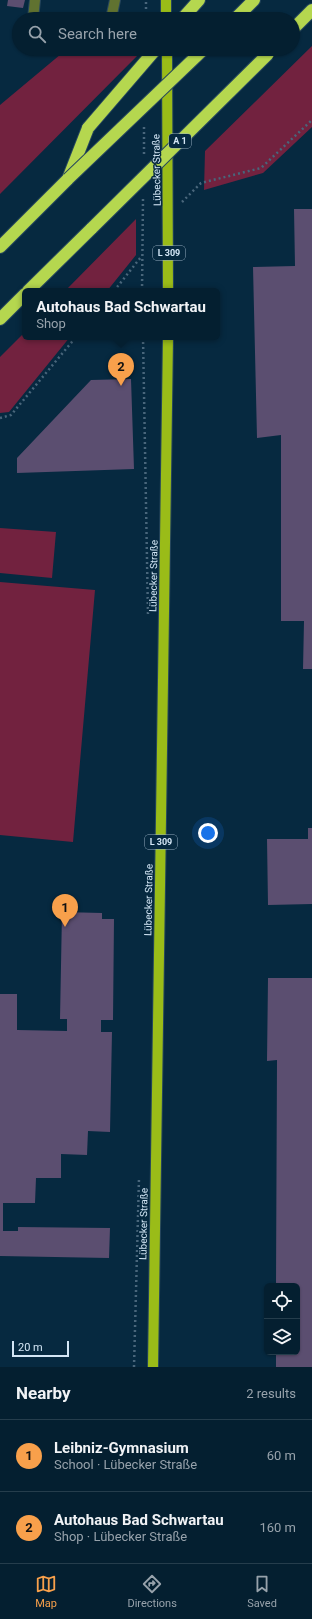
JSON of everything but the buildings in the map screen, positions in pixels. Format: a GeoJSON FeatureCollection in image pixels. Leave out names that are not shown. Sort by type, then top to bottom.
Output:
{"type":"FeatureCollection","features":[{"type":"Feature","properties":{"kind":"highway"},"geometry":{"type":"LineString","coordinates":[[188,12],[199,0]]}},
{"type":"Feature","properties":{"kind":"highway"},"geometry":{"type":"LineString","coordinates":[[242,12],[254,0]]}},
{"type":"Feature","properties":{"kind":"highway"},"geometry":{"type":"LineString","coordinates":[[300,22],[312,10]]}},
{"type":"Feature","properties":{"kind":"highway"},"geometry":{"type":"LineString","coordinates":[[68,179],[88,128],[150,56]]}},
{"type":"Feature","properties":{"kind":"highway"},"geometry":{"type":"LineString","coordinates":[[0,247],[68,179],[197,56]]}},
{"type":"Feature","properties":{"kind":"highway","name":"A 1"},"geometry":{"type":"LineString","coordinates":[[31,288],[265,56]]}},
{"type":"Feature","properties":{"kind":"highway"},"geometry":{"type":"LineString","coordinates":[[0,319],[22,297]]}},
{"type":"Feature","properties":{"kind":"main road"},"geometry":{"type":"LineString","coordinates":[[166,0],[166,12]]}},
{"type":"Feature","properties":{"kind":"main road","name":"Lübecker Straße"},"geometry":{"type":"LineString","coordinates":[[167,56],[169,215],[168,288]]}},
{"type":"Feature","properties":{"kind":"main road","name":"Lübecker Straße"},"geometry":{"type":"LineString","coordinates":[[153,1367],[168,340]]}},
{"type":"Feature","properties":{"kind":"lane"},"geometry":{"type":"LineString","coordinates":[[33,12],[34,0]]}},
{"type":"Feature","properties":{"kind":"lane"},"geometry":{"type":"LineString","coordinates":[[112,12],[115,0]]}},
{"type":"Feature","properties":{"kind":"path"},"geometry":{"type":"LineString","coordinates":[[146,0],[146,12]]}},
{"type":"Feature","properties":{"kind":"path"},"geometry":{"type":"LineString","coordinates":[[169,215],[201,183],[261,168],[312,120]]}},
{"type":"Feature","properties":{"kind":"path"},"geometry":{"type":"LineString","coordinates":[[143,161],[144,129]]}},
{"type":"Feature","properties":{"kind":"path"},"geometry":{"type":"LineString","coordinates":[[142,288],[143,193]]}},
{"type":"Feature","properties":{"kind":"path"},"geometry":{"type":"LineString","coordinates":[[116,288],[142,257]]}},
{"type":"Feature","properties":{"kind":"path"},"geometry":{"type":"LineString","coordinates":[[0,418],[11,415],[74,340]]}},
{"type":"Feature","properties":{"kind":"path"},"geometry":{"type":"LineString","coordinates":[[143,340],[146,487]]}},
{"type":"Feature","properties":{"kind":"shaded area"},"geometry":{"type":"Polygon","coordinates":[[[312,46],[312,127],[263,173],[204,190],[205,151],[312,46]]]}},
{"type":"Feature","properties":{"kind":"shaded area"},"geometry":{"type":"Polygon","coordinates":[[[59,56],[137,56],[0,194],[0,105],[59,56]]]}},
{"type":"Feature","properties":{"kind":"shaded area"},"geometry":{"type":"Polygon","coordinates":[[[136,219],[136,255],[109,288],[68,288],[136,219]]]}},
{"type":"Feature","properties":{"kind":"shaded area"},"geometry":{"type":"Polygon","coordinates":[[[22,335],[22,340],[68,340],[9,412],[0,413],[0,357],[22,335]]]}},
{"type":"Feature","properties":{"kind":"shaded area"},"geometry":{"type":"Polygon","coordinates":[[[0,528],[56,532],[52,578],[0,573],[0,528]]]}},
{"type":"Feature","properties":{"kind":"shaded area"},"geometry":{"type":"Polygon","coordinates":[[[0,582],[95,590],[73,842],[0,835],[0,582]]]}},
{"type":"Feature","properties":{"kind":"place","name":"Autohaus Bad Schwartau"},"geometry":{"type":"Point","coordinates":[121,386]}},
{"type":"Feature","properties":{"kind":"place","name":"Leibniz-Gymnasium"},"geometry":{"type":"Point","coordinates":[65,927]}}]}
